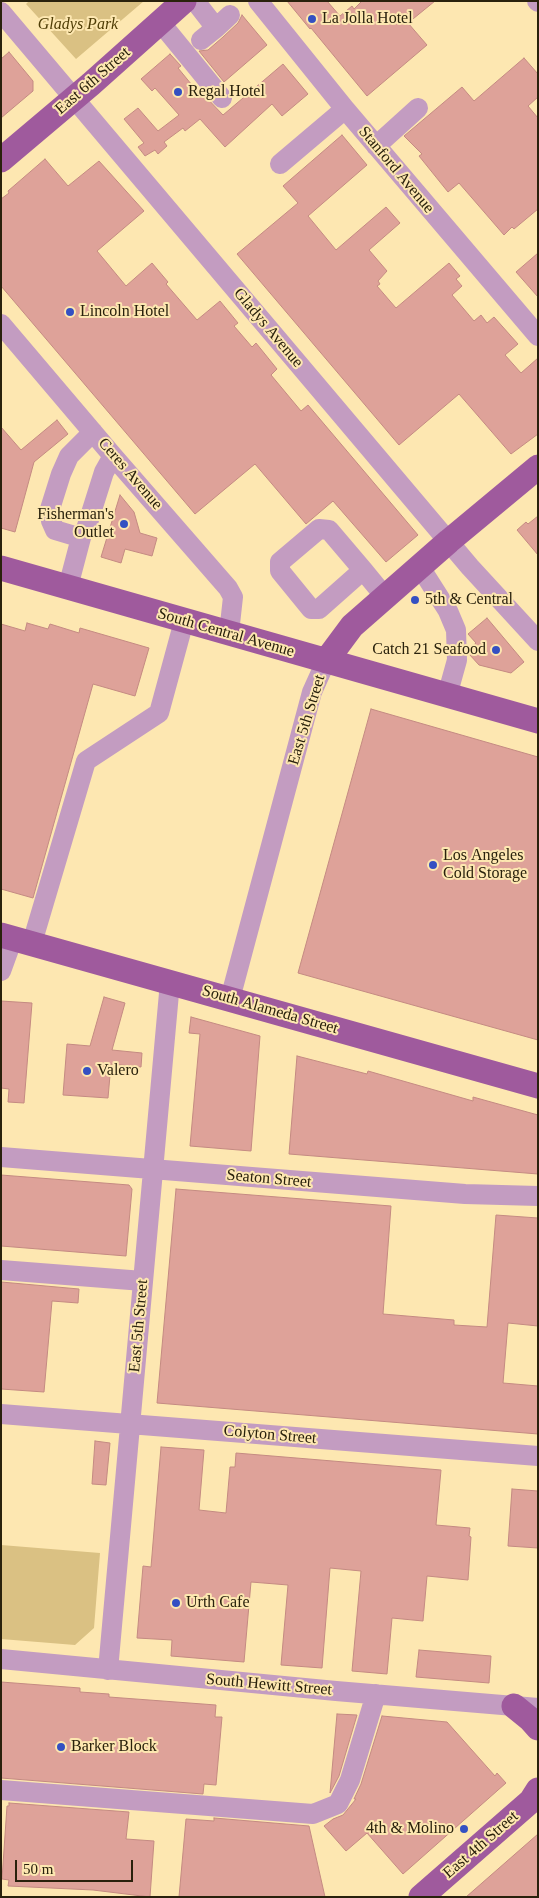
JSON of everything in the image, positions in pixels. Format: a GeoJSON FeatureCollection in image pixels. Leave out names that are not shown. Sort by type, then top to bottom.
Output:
{"type":"FeatureCollection","features":[{"type":"Feature","properties":{"kind":"main road","name":"East 6th Street"},"geometry":{"type":"LineString","coordinates":[[1,160],[91,84],[184,1]]}},
{"type":"Feature","properties":{"kind":"main road","name":"East 5th Street"},"geometry":{"type":"LineString","coordinates":[[326,661],[352,626],[386,598],[448,541],[538,467]]}},
{"type":"Feature","properties":{"kind":"main road","name":"South Central Avenue"},"geometry":{"type":"LineString","coordinates":[[1,568],[538,722]]}},
{"type":"Feature","properties":{"kind":"main road","name":"South Alameda Street"},"geometry":{"type":"LineString","coordinates":[[15,939],[538,1086]]}},
{"type":"Feature","properties":{"kind":"main road"},"geometry":{"type":"LineString","coordinates":[[526,1707],[530,1719],[538,1728]]}},
{"type":"Feature","properties":{"kind":"main road","name":"East 4th Street"},"geometry":{"type":"LineString","coordinates":[[421,1897],[536,1795]]}},
{"type":"Feature","properties":{"kind":"street"},"geometry":{"type":"LineString","coordinates":[[195,1],[216,28]]}},
{"type":"Feature","properties":{"kind":"street","name":"Stanford Avenue"},"geometry":{"type":"LineString","coordinates":[[258,1],[345,109],[538,336]]}},
{"type":"Feature","properties":{"kind":"street","name":"Gladys Avenue"},"geometry":{"type":"LineString","coordinates":[[1,12],[448,541],[538,641]]}},
{"type":"Feature","properties":{"kind":"street"},"geometry":{"type":"LineString","coordinates":[[160,22],[222,98]]}},
{"type":"Feature","properties":{"kind":"street"},"geometry":{"type":"LineString","coordinates":[[376,146],[418,108]]}},
{"type":"Feature","properties":{"kind":"street"},"geometry":{"type":"LineString","coordinates":[[280,164],[345,109]]}},
{"type":"Feature","properties":{"kind":"street","name":"Ceres Avenue"},"geometry":{"type":"LineString","coordinates":[[2,328],[228,588],[234,597],[229,633]]}},
{"type":"Feature","properties":{"kind":"street"},"geometry":{"type":"LineString","coordinates":[[82,534],[75,536],[55,530],[51,520],[50,509],[53,496],[69,456],[93,432]]}},
{"type":"Feature","properties":{"kind":"street"},"geometry":{"type":"LineString","coordinates":[[68,587],[82,534],[86,529],[104,472],[113,456]]}},
{"type":"Feature","properties":{"kind":"street"},"geometry":{"type":"LineString","coordinates":[[420,567],[448,611],[456,630],[457,660],[447,696]]}},
{"type":"Feature","properties":{"kind":"street"},"geometry":{"type":"LineString","coordinates":[[363,570],[386,598]]}},
{"type":"Feature","properties":{"kind":"street"},"geometry":{"type":"LineString","coordinates":[[1,971],[86,761],[159,714],[184,621]]}},
{"type":"Feature","properties":{"kind":"street","name":"East 5th Street"},"geometry":{"type":"LineString","coordinates":[[230,1000],[312,692],[326,661]]}},
{"type":"Feature","properties":{"kind":"street","name":"East 5th Street"},"geometry":{"type":"LineString","coordinates":[[108,1670],[170,982]]}},
{"type":"Feature","properties":{"kind":"street","name":"Seaton Street"},"geometry":{"type":"LineString","coordinates":[[1,1157],[465,1194],[538,1196]]}},
{"type":"Feature","properties":{"kind":"street"},"geometry":{"type":"LineString","coordinates":[[1,1270],[143,1281]]}},
{"type":"Feature","properties":{"kind":"street","name":"Colyton Street"},"geometry":{"type":"LineString","coordinates":[[1,1414],[538,1456]]}},
{"type":"Feature","properties":{"kind":"street","name":"South Hewitt Street"},"geometry":{"type":"LineString","coordinates":[[1,1659],[526,1707]]}},
{"type":"Feature","properties":{"kind":"street"},"geometry":{"type":"LineString","coordinates":[[1,1790],[313,1814],[338,1804],[350,1780],[376,1694]]}},
{"type":"Feature","properties":{"kind":"green space","name":"Gladys Park"},"geometry":{"type":"Polygon","coordinates":[[[29,1],[144,1],[76,59],[26,4],[29,1]]]}},
{"type":"Feature","properties":{"kind":"green space"},"geometry":{"type":"Polygon","coordinates":[[[1,1545],[100,1553],[94,1628],[75,1645],[1,1639],[1,1545]]]}},
{"type":"Feature","properties":{"kind":"building"},"geometry":{"type":"Polygon","coordinates":[[[287,1],[327,1],[340,16],[352,6],[354,9],[362,1],[435,1],[408,23],[427,45],[367,96],[287,1]]]}},
{"type":"Feature","properties":{"kind":"building"},"geometry":{"type":"Polygon","coordinates":[[[242,15],[267,45],[224,82],[199,51],[208,50],[238,23],[242,15]]]}},
{"type":"Feature","properties":{"kind":"building"},"geometry":{"type":"Polygon","coordinates":[[[9,52],[33,81],[33,91],[1,118],[1,59],[9,52]]]}},
{"type":"Feature","properties":{"kind":"building"},"geometry":{"type":"Polygon","coordinates":[[[170,54],[181,66],[178,68],[201,96],[203,94],[223,115],[283,64],[308,94],[282,116],[272,104],[225,147],[200,119],[185,131],[183,128],[164,142],[167,146],[158,154],[155,150],[145,156],[138,147],[144,143],[124,119],[138,108],[158,131],[179,115],[155,88],[152,91],[141,79],[170,54]]]}},
{"type":"Feature","properties":{"kind":"building"},"geometry":{"type":"Polygon","coordinates":[[[524,58],[538,74],[538,97],[528,106],[538,118],[538,209],[504,235],[459,183],[448,192],[419,156],[422,154],[404,136],[462,87],[474,101],[524,58]]]}},
{"type":"Feature","properties":{"kind":"building"},"geometry":{"type":"Polygon","coordinates":[[[342,135],[367,165],[308,216],[336,250],[386,207],[400,223],[369,250],[387,271],[378,281],[380,284],[377,286],[396,308],[449,263],[460,276],[456,279],[462,286],[452,295],[474,321],[481,315],[487,323],[494,317],[518,344],[505,355],[521,373],[538,358],[538,434],[511,454],[459,394],[399,445],[237,254],[298,203],[283,186],[342,135]]]}},
{"type":"Feature","properties":{"kind":"building"},"geometry":{"type":"Polygon","coordinates":[[[45,159],[68,186],[99,161],[144,211],[97,251],[126,286],[152,263],[168,282],[166,284],[197,320],[220,301],[238,323],[234,326],[252,347],[256,343],[277,369],[271,375],[301,411],[308,405],[418,535],[386,562],[333,501],[306,524],[255,464],[195,514],[1,286],[1,199],[45,159]]]}},
{"type":"Feature","properties":{"kind":"building"},"geometry":{"type":"Polygon","coordinates":[[[538,253],[538,297],[516,272],[538,253]]]}},
{"type":"Feature","properties":{"kind":"building"},"geometry":{"type":"Polygon","coordinates":[[[57,420],[68,434],[34,462],[15,532],[1,528],[1,427],[21,450],[57,420]]]}},
{"type":"Feature","properties":{"kind":"building","name":"Fisherman's Outlet"},"geometry":{"type":"Polygon","coordinates":[[[120,495],[134,512],[140,533],[157,538],[152,556],[125,549],[121,563],[101,557],[120,495]]]}},
{"type":"Feature","properties":{"kind":"building"},"geometry":{"type":"Polygon","coordinates":[[[538,516],[538,555],[517,530],[526,522],[528,524],[538,516]]]}},
{"type":"Feature","properties":{"kind":"building","name":"Catch 21 Seafood"},"geometry":{"type":"Polygon","coordinates":[[[487,618],[524,662],[511,673],[479,665],[469,654],[469,649],[476,643],[468,634],[487,618]]]}},
{"type":"Feature","properties":{"kind":"building"},"geometry":{"type":"Polygon","coordinates":[[[27,623],[48,629],[50,624],[79,633],[80,628],[149,648],[135,696],[93,684],[33,898],[1,889],[1,624],[25,631],[27,623]]]}},
{"type":"Feature","properties":{"kind":"building","name":"Los Angeles Cold Storage"},"geometry":{"type":"Polygon","coordinates":[[[371,709],[538,757],[538,1040],[298,973],[371,709]]]}},
{"type":"Feature","properties":{"kind":"building","name":"Valero"},"geometry":{"type":"Polygon","coordinates":[[[104,997],[125,1003],[112,1050],[142,1053],[141,1067],[111,1064],[108,1098],[63,1095],[67,1044],[90,1046],[104,997]]]}},
{"type":"Feature","properties":{"kind":"building"},"geometry":{"type":"Polygon","coordinates":[[[1,1001],[32,1003],[24,1103],[8,1102],[9,1089],[1,1088],[1,1001]]]}},
{"type":"Feature","properties":{"kind":"building"},"geometry":{"type":"Polygon","coordinates":[[[191,1017],[260,1036],[251,1151],[190,1146],[200,1034],[189,1033],[191,1017]]]}},
{"type":"Feature","properties":{"kind":"building"},"geometry":{"type":"Polygon","coordinates":[[[297,1056],[367,1074],[368,1071],[473,1101],[473,1097],[538,1115],[538,1174],[289,1154],[297,1056]]]}},
{"type":"Feature","properties":{"kind":"building"},"geometry":{"type":"Polygon","coordinates":[[[1,1175],[129,1185],[132,1189],[126,1256],[1,1246],[1,1175]]]}},
{"type":"Feature","properties":{"kind":"building"},"geometry":{"type":"Polygon","coordinates":[[[176,1189],[391,1206],[383,1314],[454,1320],[454,1325],[487,1327],[496,1215],[538,1218],[538,1326],[508,1323],[503,1383],[538,1386],[538,1434],[157,1403],[176,1189]]]}},
{"type":"Feature","properties":{"kind":"building"},"geometry":{"type":"Polygon","coordinates":[[[1,1282],[79,1289],[78,1303],[52,1301],[44,1392],[1,1389],[1,1282]]]}},
{"type":"Feature","properties":{"kind":"building"},"geometry":{"type":"Polygon","coordinates":[[[95,1441],[110,1443],[106,1485],[92,1484],[95,1441]]]}},
{"type":"Feature","properties":{"kind":"building"},"geometry":{"type":"Polygon","coordinates":[[[161,1447],[204,1450],[199,1510],[226,1513],[230,1467],[235,1467],[236,1453],[441,1470],[436,1525],[470,1528],[468,1580],[427,1576],[423,1621],[392,1618],[387,1674],[352,1671],[361,1571],[330,1568],[322,1668],[281,1665],[288,1585],[251,1582],[244,1662],[171,1656],[172,1640],[137,1638],[143,1566],[151,1567],[161,1447]]]}},
{"type":"Feature","properties":{"kind":"building"},"geometry":{"type":"Polygon","coordinates":[[[512,1489],[538,1491],[538,1548],[508,1546],[512,1489]]]}},
{"type":"Feature","properties":{"kind":"building"},"geometry":{"type":"Polygon","coordinates":[[[419,1650],[491,1656],[489,1683],[416,1677],[419,1650]]]}},
{"type":"Feature","properties":{"kind":"building"},"geometry":{"type":"Polygon","coordinates":[[[1,1682],[80,1688],[80,1692],[109,1694],[109,1697],[216,1705],[215,1717],[222,1717],[216,1785],[204,1784],[203,1794],[1,1778],[1,1682]]]}},
{"type":"Feature","properties":{"kind":"building"},"geometry":{"type":"Polygon","coordinates":[[[337,1714],[357,1715],[339,1776],[330,1793],[337,1714]]]}},
{"type":"Feature","properties":{"kind":"building"},"geometry":{"type":"Polygon","coordinates":[[[382,1716],[447,1722],[495,1776],[497,1773],[506,1783],[403,1874],[367,1833],[346,1851],[324,1826],[333,1819],[343,1815],[356,1799],[354,1799],[361,1784],[382,1716]]]}},
{"type":"Feature","properties":{"kind":"building"},"geometry":{"type":"Polygon","coordinates":[[[9,1803],[129,1812],[126,1839],[154,1841],[150,1897],[93,1890],[8,1886],[9,1880],[2,1879],[7,1806],[9,1806],[9,1803]]]}},
{"type":"Feature","properties":{"kind":"building"},"geometry":{"type":"Polygon","coordinates":[[[214,1818],[309,1826],[325,1897],[179,1897],[186,1819],[214,1821],[214,1818]]]}},
{"type":"Feature","properties":{"kind":"building"},"geometry":{"type":"Polygon","coordinates":[[[538,1834],[538,1897],[466,1897],[538,1834]]]}},
{"type":"Feature","properties":{"kind":"place","name":"La Jolla Hotel"},"geometry":{"type":"Point","coordinates":[312,19]}},
{"type":"Feature","properties":{"kind":"place","name":"Regal Hotel"},"geometry":{"type":"Point","coordinates":[178,92]}},
{"type":"Feature","properties":{"kind":"place","name":"Lincoln Hotel"},"geometry":{"type":"Point","coordinates":[70,312]}},
{"type":"Feature","properties":{"kind":"place","name":"Fisherman's Outlet"},"geometry":{"type":"Point","coordinates":[124,524]}},
{"type":"Feature","properties":{"kind":"place","name":"5th & Central"},"geometry":{"type":"Point","coordinates":[415,600]}},
{"type":"Feature","properties":{"kind":"place","name":"Catch 21 Seafood"},"geometry":{"type":"Point","coordinates":[496,650]}},
{"type":"Feature","properties":{"kind":"place","name":"Los Angeles Cold Storage"},"geometry":{"type":"Point","coordinates":[433,865]}},
{"type":"Feature","properties":{"kind":"place","name":"Valero"},"geometry":{"type":"Point","coordinates":[87,1071]}},
{"type":"Feature","properties":{"kind":"place","name":"Urth Cafe"},"geometry":{"type":"Point","coordinates":[176,1603]}},
{"type":"Feature","properties":{"kind":"place","name":"Barker Block"},"geometry":{"type":"Point","coordinates":[61,1747]}},
{"type":"Feature","properties":{"kind":"place","name":"4th & Molino"},"geometry":{"type":"Point","coordinates":[464,1829]}}]}
